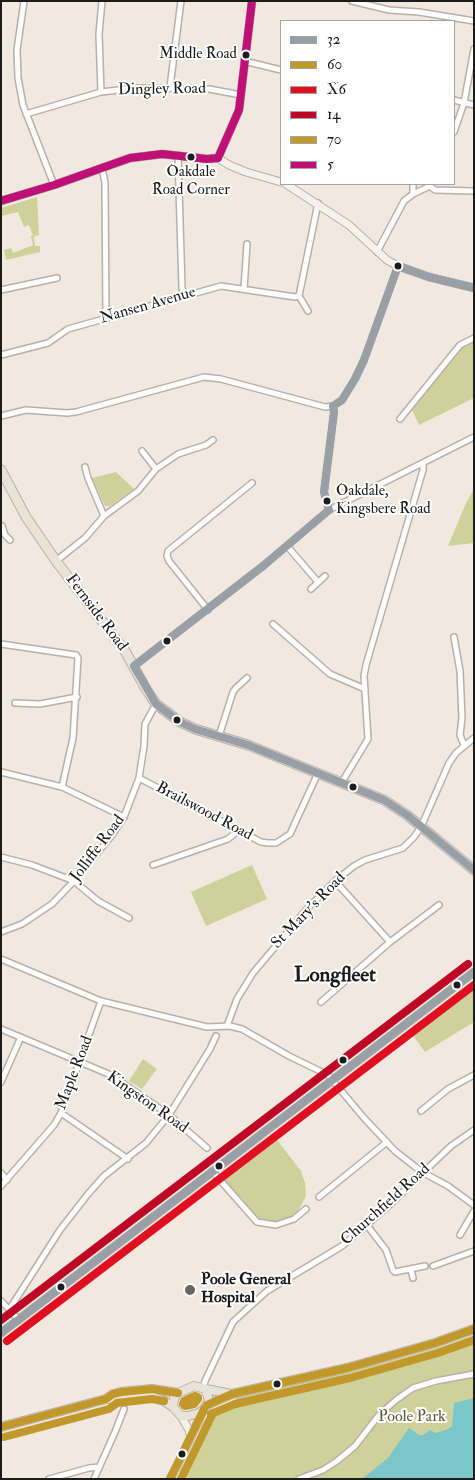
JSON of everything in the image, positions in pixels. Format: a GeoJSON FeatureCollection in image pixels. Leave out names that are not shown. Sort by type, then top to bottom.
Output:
{"type":"FeatureCollection","features":[{"type":"Feature","properties":{"kind":"highway","name":"Fernside Road"},"geometry":{"type":"LineString","coordinates":[[1,470],[26,516],[56,561],[115,636],[156,704],[180,722],[195,729],[248,745],[384,800],[472,864]]}},
{"type":"Feature","properties":{"kind":"main road"},"geometry":{"type":"LineString","coordinates":[[218,158],[236,118],[241,95],[252,1]]}},
{"type":"Feature","properties":{"kind":"main road"},"geometry":{"type":"LineString","coordinates":[[1,201],[137,157],[162,154],[207,159],[218,158],[246,172],[280,182]]}},
{"type":"Feature","properties":{"kind":"main road"},"geometry":{"type":"LineString","coordinates":[[288,185],[349,225],[377,252],[398,266],[434,278],[474,288]]}},
{"type":"Feature","properties":{"kind":"main road"},"geometry":{"type":"LineString","coordinates":[[1,1333],[474,972]]}},
{"type":"Feature","properties":{"kind":"main road"},"geometry":{"type":"LineString","coordinates":[[181,1416],[188,1416],[232,1394],[347,1368],[435,1343],[474,1329]]}},
{"type":"Feature","properties":{"kind":"main road"},"geometry":{"type":"LineString","coordinates":[[106,1399],[113,1394],[136,1390],[152,1389],[178,1392],[194,1386],[232,1394]]}},
{"type":"Feature","properties":{"kind":"main road"},"geometry":{"type":"LineString","coordinates":[[170,1479],[209,1401],[205,1389]]}},
{"type":"Feature","properties":{"kind":"main road"},"geometry":{"type":"LineString","coordinates":[[173,1407],[174,1398],[178,1392]]}},
{"type":"Feature","properties":{"kind":"main road"},"geometry":{"type":"LineString","coordinates":[[1,1427],[106,1399],[152,1397],[164,1401],[173,1407],[181,1416],[191,1437]]}},
{"type":"Feature","properties":{"kind":"street"},"geometry":{"type":"LineString","coordinates":[[24,1],[17,61],[21,93],[26,114],[54,185]]}},
{"type":"Feature","properties":{"kind":"street"},"geometry":{"type":"LineString","coordinates":[[101,92],[100,34],[102,1]]}},
{"type":"Feature","properties":{"kind":"street"},"geometry":{"type":"LineString","coordinates":[[170,87],[181,1]]}},
{"type":"Feature","properties":{"kind":"street"},"geometry":{"type":"LineString","coordinates":[[352,1],[389,10],[419,12],[474,21]]}},
{"type":"Feature","properties":{"kind":"street"},"geometry":{"type":"LineString","coordinates":[[455,129],[464,102],[474,49]]}},
{"type":"Feature","properties":{"kind":"street"},"geometry":{"type":"LineString","coordinates":[[244,61],[280,70]]}},
{"type":"Feature","properties":{"kind":"street","name":"Dingley Road"},"geometry":{"type":"LineString","coordinates":[[26,114],[101,92],[137,88],[208,89],[241,95]]}},
{"type":"Feature","properties":{"kind":"street"},"geometry":{"type":"LineString","coordinates":[[455,100],[474,105]]}},
{"type":"Feature","properties":{"kind":"street"},"geometry":{"type":"LineString","coordinates":[[178,155],[182,288],[184,296]]}},
{"type":"Feature","properties":{"kind":"street"},"geometry":{"type":"LineString","coordinates":[[102,168],[105,183],[106,318]]}},
{"type":"Feature","properties":{"kind":"street"},"geometry":{"type":"LineString","coordinates":[[413,185],[413,194]]}},
{"type":"Feature","properties":{"kind":"street"},"geometry":{"type":"LineString","coordinates":[[377,252],[404,201],[413,194],[431,185],[435,190],[474,191]]}},
{"type":"Feature","properties":{"kind":"street"},"geometry":{"type":"LineString","coordinates":[[308,310],[299,296],[318,203]]}},
{"type":"Feature","properties":{"kind":"street"},"geometry":{"type":"LineString","coordinates":[[244,289],[247,244]]}},
{"type":"Feature","properties":{"kind":"street"},"geometry":{"type":"LineString","coordinates":[[1,416],[26,410],[76,412],[204,377],[221,379],[325,407],[333,406],[342,400],[364,360],[398,266]]}},
{"type":"Feature","properties":{"kind":"street"},"geometry":{"type":"LineString","coordinates":[[1,290],[57,278]]}},
{"type":"Feature","properties":{"kind":"street","name":"Nansen Avenue"},"geometry":{"type":"LineString","coordinates":[[1,355],[48,343],[68,329],[221,286],[295,297],[299,296]]}},
{"type":"Feature","properties":{"kind":"street"},"geometry":{"type":"LineString","coordinates":[[400,419],[460,345],[474,338]]}},
{"type":"Feature","properties":{"kind":"street"},"geometry":{"type":"LineString","coordinates":[[329,510],[324,492],[333,406]]}},
{"type":"Feature","properties":{"kind":"street"},"geometry":{"type":"LineString","coordinates":[[134,666],[208,610],[329,510],[474,437]]}},
{"type":"Feature","properties":{"kind":"street"},"geometry":{"type":"LineString","coordinates":[[56,561],[84,538],[104,516],[138,491],[156,469],[178,454],[206,445],[213,440]]}},
{"type":"Feature","properties":{"kind":"street"},"geometry":{"type":"LineString","coordinates":[[142,451],[156,469]]}},
{"type":"Feature","properties":{"kind":"street"},"geometry":{"type":"LineString","coordinates":[[342,782],[368,739],[365,689],[366,665],[423,470],[423,464]]}},
{"type":"Feature","properties":{"kind":"street"},"geometry":{"type":"LineString","coordinates":[[85,467],[104,516]]}},
{"type":"Feature","properties":{"kind":"street"},"geometry":{"type":"LineString","coordinates":[[208,610],[169,562],[167,554],[170,548],[252,483]]}},
{"type":"Feature","properties":{"kind":"street"},"geometry":{"type":"LineString","coordinates":[[2,526],[3,536],[10,540]]}},
{"type":"Feature","properties":{"kind":"street"},"geometry":{"type":"LineString","coordinates":[[287,546],[318,582]]}},
{"type":"Feature","properties":{"kind":"street"},"geometry":{"type":"LineString","coordinates":[[311,589],[325,576]]}},
{"type":"Feature","properties":{"kind":"street"},"geometry":{"type":"LineString","coordinates":[[273,624],[330,674],[365,689]]}},
{"type":"Feature","properties":{"kind":"street"},"geometry":{"type":"LineString","coordinates":[[454,637],[460,671],[462,718],[460,735],[464,745]]}},
{"type":"Feature","properties":{"kind":"street"},"geometry":{"type":"LineString","coordinates":[[1,644],[76,656],[79,660],[73,738],[62,787]]}},
{"type":"Feature","properties":{"kind":"street"},"geometry":{"type":"LineString","coordinates":[[219,736],[233,692],[247,678]]}},
{"type":"Feature","properties":{"kind":"street"},"geometry":{"type":"LineString","coordinates":[[15,703],[40,704],[77,697]]}},
{"type":"Feature","properties":{"kind":"street","name":"Jolliffe Road"},"geometry":{"type":"LineString","coordinates":[[1,932],[22,924],[52,904],[74,881],[124,817],[139,778],[145,724],[156,704]]}},
{"type":"Feature","properties":{"kind":"street","name":"St Mary's Road"},"geometry":{"type":"LineString","coordinates":[[227,1026],[237,999],[253,973],[307,909],[335,881],[359,862],[402,848],[414,837],[421,827],[449,763],[464,745],[474,738]]}},
{"type":"Feature","properties":{"kind":"street"},"geometry":{"type":"LineString","coordinates":[[1,772],[62,787],[124,817]]}},
{"type":"Feature","properties":{"kind":"street","name":"Brailswood Road"},"geometry":{"type":"LineString","coordinates":[[139,778],[261,842],[276,843],[290,834],[318,773]]}},
{"type":"Feature","properties":{"kind":"street"},"geometry":{"type":"LineString","coordinates":[[153,866],[228,840],[239,830]]}},
{"type":"Feature","properties":{"kind":"street"},"geometry":{"type":"LineString","coordinates":[[1,857],[32,865],[74,881],[98,901],[130,918]]}},
{"type":"Feature","properties":{"kind":"street"},"geometry":{"type":"LineString","coordinates":[[335,881],[390,942]]}},
{"type":"Feature","properties":{"kind":"street"},"geometry":{"type":"LineString","coordinates":[[321,1002],[390,942],[439,905]]}},
{"type":"Feature","properties":{"kind":"street"},"geometry":{"type":"LineString","coordinates":[[1,959],[101,1001],[207,1027],[227,1026],[242,1029],[289,1056],[328,1075],[364,1118],[407,1161],[422,1172],[448,1186],[474,1205]]}},
{"type":"Feature","properties":{"kind":"street","name":"Maple Road"},"geometry":{"type":"LineString","coordinates":[[1,1186],[54,1125],[61,1113],[101,1001]]}},
{"type":"Feature","properties":{"kind":"street","name":"Kingston Road"},"geometry":{"type":"LineString","coordinates":[[1,1028],[110,1075],[169,1115],[206,1148]]}},
{"type":"Feature","properties":{"kind":"street"},"geometry":{"type":"LineString","coordinates":[[1,1082],[21,1036]]}},
{"type":"Feature","properties":{"kind":"street"},"geometry":{"type":"LineString","coordinates":[[9,1310],[74,1211],[104,1176],[146,1143],[169,1115],[216,1036]]}},
{"type":"Feature","properties":{"kind":"street"},"geometry":{"type":"LineString","coordinates":[[422,1111],[448,1090],[474,1076]]}},
{"type":"Feature","properties":{"kind":"street"},"geometry":{"type":"LineString","coordinates":[[61,1113],[128,1159]]}},
{"type":"Feature","properties":{"kind":"street","name":"Churchfield Road"},"geometry":{"type":"LineString","coordinates":[[205,1389],[209,1372],[234,1322],[246,1310],[267,1291],[342,1246],[385,1209],[451,1146],[474,1130]]}},
{"type":"Feature","properties":{"kind":"street"},"geometry":{"type":"LineString","coordinates":[[319,1197],[387,1142]]}},
{"type":"Feature","properties":{"kind":"street"},"geometry":{"type":"LineString","coordinates":[[212,1171],[257,1222],[276,1225],[294,1220],[306,1209]]}},
{"type":"Feature","properties":{"kind":"street"},"geometry":{"type":"LineString","coordinates":[[1,1173],[6,1180]]}},
{"type":"Feature","properties":{"kind":"street"},"geometry":{"type":"LineString","coordinates":[[460,1235],[474,1211]]}},
{"type":"Feature","properties":{"kind":"street"},"geometry":{"type":"LineString","coordinates":[[366,1224],[386,1250],[393,1270],[399,1273],[424,1266]]}},
{"type":"Feature","properties":{"kind":"street"},"geometry":{"type":"LineString","coordinates":[[433,1266],[474,1252]]}},
{"type":"Feature","properties":{"kind":"street"},"geometry":{"type":"LineString","coordinates":[[411,1270],[413,1278]]}},
{"type":"Feature","properties":{"kind":"street"},"geometry":{"type":"LineString","coordinates":[[1,1301],[19,1320]]}},
{"type":"Feature","properties":{"kind":"street"},"geometry":{"type":"LineString","coordinates":[[299,1479],[323,1470],[337,1461],[355,1446],[380,1415],[413,1388],[436,1381],[474,1374]]}},
{"type":"Feature","properties":{"kind":"street"},"geometry":{"type":"LineString","coordinates":[[94,1479],[124,1409]]}},
{"type":"Feature","properties":{"kind":"street"},"geometry":{"type":"LineString","coordinates":[[49,1479],[99,1467]]}},
{"type":"Feature","properties":{"kind":"green space"},"geometry":{"type":"Polygon","coordinates":[[[37,197],[39,235],[34,236],[35,246],[40,246],[40,252],[6,260],[4,250],[11,248],[13,253],[33,245],[31,236],[33,235],[29,225],[24,227],[18,212],[1,216],[1,208],[37,197]]]}},
{"type":"Feature","properties":{"kind":"green space"},"geometry":{"type":"Polygon","coordinates":[[[474,340],[474,398],[419,425],[412,410],[449,360],[462,347],[474,340]]]}},
{"type":"Feature","properties":{"kind":"green space"},"geometry":{"type":"Polygon","coordinates":[[[116,472],[134,489],[110,506],[105,506],[92,478],[116,472]]]}},
{"type":"Feature","properties":{"kind":"green space"},"geometry":{"type":"Polygon","coordinates":[[[474,489],[474,543],[448,546],[466,503],[474,489]]]}},
{"type":"Feature","properties":{"kind":"green space"},"geometry":{"type":"Polygon","coordinates":[[[252,865],[267,899],[206,926],[191,892],[252,865]]]}},
{"type":"Feature","properties":{"kind":"green space"},"geometry":{"type":"Polygon","coordinates":[[[474,983],[474,1022],[425,1052],[409,1030],[474,983]]]}},
{"type":"Feature","properties":{"kind":"green space"},"geometry":{"type":"Polygon","coordinates":[[[143,1059],[157,1069],[142,1089],[129,1081],[143,1059]]]}},
{"type":"Feature","properties":{"kind":"green space"},"geometry":{"type":"Polygon","coordinates":[[[274,1136],[301,1171],[305,1183],[306,1196],[298,1211],[290,1217],[275,1222],[259,1220],[248,1211],[221,1176],[274,1136]]]}},
{"type":"Feature","properties":{"kind":"green space","name":"Poole Park"},"geometry":{"type":"Polygon","coordinates":[[[474,1335],[474,1479],[190,1479],[179,1471],[192,1452],[206,1418],[239,1397],[360,1369],[440,1347],[474,1335]]]}},
{"type":"Feature","properties":{"kind":"water"},"geometry":{"type":"Polygon","coordinates":[[[474,1398],[474,1479],[362,1479],[388,1458],[409,1428],[419,1435],[423,1435],[430,1430],[436,1433],[446,1430],[452,1426],[454,1403],[474,1398]]]}},
{"type":"Feature","properties":{"kind":"transit line","name":"5"},"geometry":{"type":"LineString","coordinates":[[218,158],[239,110],[252,1]]}},
{"type":"Feature","properties":{"kind":"transit line","name":"5"},"geometry":{"type":"LineString","coordinates":[[1,201],[54,185],[130,158],[162,154],[207,159],[218,158]]}},
{"type":"Feature","properties":{"kind":"transit line","name":"32"},"geometry":{"type":"LineString","coordinates":[[398,266],[429,277],[474,288]]}},
{"type":"Feature","properties":{"kind":"transit line","name":"32"},"geometry":{"type":"LineString","coordinates":[[333,406],[342,400],[364,360],[398,266]]}},
{"type":"Feature","properties":{"kind":"transit line","name":"32"},"geometry":{"type":"LineString","coordinates":[[329,510],[324,492],[334,412],[333,406]]}},
{"type":"Feature","properties":{"kind":"transit line","name":"32"},"geometry":{"type":"LineString","coordinates":[[134,666],[263,566],[329,510]]}},
{"type":"Feature","properties":{"kind":"transit line","name":"32"},"geometry":{"type":"LineString","coordinates":[[134,666],[156,704],[180,722],[195,729],[248,745],[384,800],[407,815],[474,870]]}},
{"type":"Feature","properties":{"kind":"transit line","name":"14"},"geometry":{"type":"LineString","coordinates":[[1,1320],[468,964]]}},
{"type":"Feature","properties":{"kind":"transit line","name":"32"},"geometry":{"type":"LineString","coordinates":[[1,1333],[474,972]]}},
{"type":"Feature","properties":{"kind":"transit line","name":"X6"},"geometry":{"type":"LineString","coordinates":[[7,1341],[474,985]]}},
{"type":"Feature","properties":{"kind":"transit line","name":"60"},"geometry":{"type":"LineString","coordinates":[[207,1405],[232,1394],[347,1368],[435,1343],[474,1329]]}},
{"type":"Feature","properties":{"kind":"transit line","name":"70"},"geometry":{"type":"LineString","coordinates":[[211,1414],[235,1404],[350,1378],[438,1353],[474,1340]]}},
{"type":"Feature","properties":{"kind":"transit line","name":"60"},"geometry":{"type":"LineString","coordinates":[[1,1427],[106,1399],[113,1394],[121,1392],[152,1389],[178,1393]]}},
{"type":"Feature","properties":{"kind":"transit line","name":"70"},"geometry":{"type":"LineString","coordinates":[[195,1396],[198,1399],[194,1404],[185,1406],[183,1404],[184,1401],[195,1396]]}},
{"type":"Feature","properties":{"kind":"transit line","name":"70"},"geometry":{"type":"LineString","coordinates":[[4,1437],[109,1409],[117,1403],[152,1399],[164,1401]]}},
{"type":"Feature","properties":{"kind":"transit line","name":"60"},"geometry":{"type":"LineString","coordinates":[[170,1479],[204,1409]]}},
{"type":"Feature","properties":{"kind":"transit line","name":"70"},"geometry":{"type":"LineString","coordinates":[[181,1479],[213,1413]]}},
{"type":"Feature","properties":{"kind":"place","name":"Middle Road"},"geometry":{"type":"Point","coordinates":[246,55]}},
{"type":"Feature","properties":{"kind":"place","name":"Oakdale Road Corner"},"geometry":{"type":"Point","coordinates":[191,157]}},
{"type":"Feature","properties":{"kind":"place","name":"Oakdale, Kingsbere Road"},"geometry":{"type":"Point","coordinates":[327,501]}},
{"type":"Feature","properties":{"kind":"place","name":"Poole General Hospital"},"geometry":{"type":"Point","coordinates":[190,1290]}},
{"type":"Feature","properties":{"kind":"district","name":"Longfleet"},"geometry":{"type":"Point","coordinates":[335,976]}}]}
